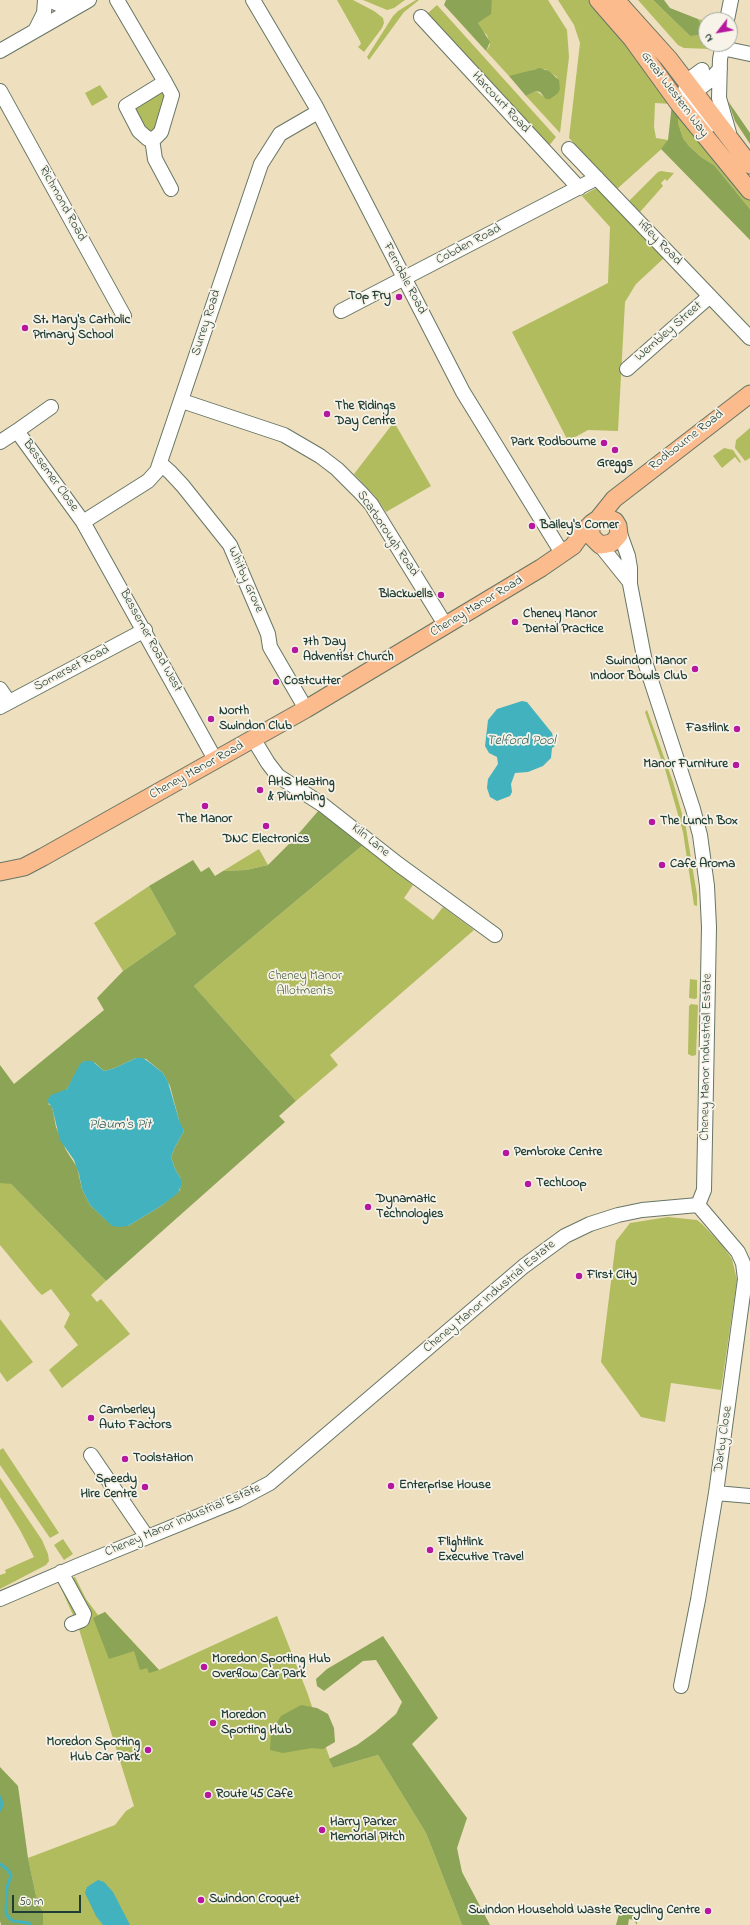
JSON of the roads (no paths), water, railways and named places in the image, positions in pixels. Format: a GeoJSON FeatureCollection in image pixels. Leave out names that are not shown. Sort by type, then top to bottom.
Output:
{"type":"FeatureCollection","features":[{"type":"Feature","properties":{"kind":"main road","name":"Great Western Way"},"geometry":{"type":"LineString","coordinates":[[598,0],[632,39],[717,152],[750,191]]}},
{"type":"Feature","properties":{"kind":"main road","name":"Great Western Way"},"geometry":{"type":"LineString","coordinates":[[616,0],[669,59],[750,165]]}},
{"type":"Feature","properties":{"kind":"main road","name":"Rodbourne Road"},"geometry":{"type":"LineString","coordinates":[[594,522],[606,507],[647,473],[750,394]]}},
{"type":"Feature","properties":{"kind":"main road"},"geometry":{"type":"LineString","coordinates":[[619,529],[615,521],[608,518],[594,522],[590,534],[598,543],[612,543],[617,538],[619,529],[621,507],[626,491]]}},
{"type":"Feature","properties":{"kind":"main road","name":"Cheney Manor Road"},"geometry":{"type":"LineString","coordinates":[[0,872],[18,869],[31,864],[254,740],[446,626],[568,550],[583,532],[594,522]]}},
{"type":"Feature","properties":{"kind":"main road","name":"Cheney Manor Road"},"geometry":{"type":"LineString","coordinates":[[568,550],[598,543]]}},
{"type":"Feature","properties":{"kind":"street"},"geometry":{"type":"LineString","coordinates":[[35,31],[42,17],[45,0]]}},
{"type":"Feature","properties":{"kind":"street"},"geometry":{"type":"LineString","coordinates":[[49,0],[62,6],[82,4]]}},
{"type":"Feature","properties":{"kind":"street"},"geometry":{"type":"LineString","coordinates":[[117,0],[165,82],[172,95],[172,100],[161,132],[158,136],[148,139],[142,135],[126,106],[165,82]]}},
{"type":"Feature","properties":{"kind":"street","name":"Ferndale Road"},"geometry":{"type":"LineString","coordinates":[[253,0],[318,112],[467,399],[568,550]]}},
{"type":"Feature","properties":{"kind":"street"},"geometry":{"type":"LineString","coordinates":[[729,12],[731,0]]}},
{"type":"Feature","properties":{"kind":"street"},"geometry":{"type":"LineString","coordinates":[[0,51],[82,4]]}},
{"type":"Feature","properties":{"kind":"street","name":"Harcourt Road"},"geometry":{"type":"LineString","coordinates":[[421,17],[579,188]]}},
{"type":"Feature","properties":{"kind":"street"},"geometry":{"type":"LineString","coordinates":[[691,87],[702,70],[721,55],[750,54]]}},
{"type":"Feature","properties":{"kind":"street"},"geometry":{"type":"LineString","coordinates":[[717,152],[709,129],[687,99],[684,88],[708,82],[721,55]]}},
{"type":"Feature","properties":{"kind":"street"},"geometry":{"type":"LineString","coordinates":[[721,55],[719,102],[732,141]]}},
{"type":"Feature","properties":{"kind":"street"},"geometry":{"type":"LineString","coordinates":[[669,59],[688,68],[702,70]]}},
{"type":"Feature","properties":{"kind":"street","name":"Richmond Road"},"geometry":{"type":"LineString","coordinates":[[0,91],[124,316]]}},
{"type":"Feature","properties":{"kind":"street","name":"Surrey Road"},"geometry":{"type":"LineString","coordinates":[[83,522],[148,481],[154,476],[161,464],[260,164],[280,134],[318,112]]}},
{"type":"Feature","properties":{"kind":"street"},"geometry":{"type":"LineString","coordinates":[[152,139],[155,159],[171,189]]}},
{"type":"Feature","properties":{"kind":"street","name":"Iffley Road"},"geometry":{"type":"LineString","coordinates":[[569,149],[750,338]]}},
{"type":"Feature","properties":{"kind":"street","name":"Cobden Road"},"geometry":{"type":"LineString","coordinates":[[341,311],[597,178]]}},
{"type":"Feature","properties":{"kind":"street","name":"Wembley Street"},"geometry":{"type":"LineString","coordinates":[[627,368],[710,296]]}},
{"type":"Feature","properties":{"kind":"street","name":"Scarborough Road"},"geometry":{"type":"LineString","coordinates":[[182,401],[284,435],[320,456],[337,469],[370,504],[446,626]]}},
{"type":"Feature","properties":{"kind":"street","name":"Bessemer Close"},"geometry":{"type":"LineString","coordinates":[[0,442],[51,407]]}},
{"type":"Feature","properties":{"kind":"street","name":"Bessemer Close"},"geometry":{"type":"LineString","coordinates":[[17,431],[83,522]]}},
{"type":"Feature","properties":{"kind":"street","name":"Whitby Grove"},"geometry":{"type":"LineString","coordinates":[[161,464],[188,491],[230,545],[268,634],[270,647],[306,709]]}},
{"type":"Feature","properties":{"kind":"street","name":"Bessemer Road West"},"geometry":{"type":"LineString","coordinates":[[83,522],[145,630],[216,761]]}},
{"type":"Feature","properties":{"kind":"street","name":"Cheney Manor Industrial Estate"},"geometry":{"type":"LineString","coordinates":[[0,1599],[61,1572],[243,1498],[270,1483],[524,1266],[564,1236],[596,1221],[624,1213],[649,1209],[698,1205],[704,1190],[710,927],[707,886],[700,835],[684,780],[649,679],[629,581],[630,568],[628,556],[624,540],[619,529]]}},
{"type":"Feature","properties":{"kind":"street","name":"Cheney Manor Industrial Estate"},"geometry":{"type":"LineString","coordinates":[[598,543],[629,581]]}},
{"type":"Feature","properties":{"kind":"street","name":"Somerset Road"},"geometry":{"type":"LineString","coordinates":[[4,705],[145,630]]}},
{"type":"Feature","properties":{"kind":"street"},"geometry":{"type":"LineString","coordinates":[[0,689],[4,705]]}},
{"type":"Feature","properties":{"kind":"street","name":"Kiln Lane"},"geometry":{"type":"LineString","coordinates":[[254,740],[278,776],[334,813],[403,868],[495,935]]}},
{"type":"Feature","properties":{"kind":"street","name":"Darby Close"},"geometry":{"type":"LineString","coordinates":[[681,1686],[698,1600],[716,1493],[744,1292],[745,1273],[743,1263],[738,1252],[698,1205]]}},
{"type":"Feature","properties":{"kind":"street"},"geometry":{"type":"LineString","coordinates":[[91,1455],[147,1537]]}},
{"type":"Feature","properties":{"kind":"street"},"geometry":{"type":"LineString","coordinates":[[716,1493],[750,1496]]}},
{"type":"Feature","properties":{"kind":"street"},"geometry":{"type":"LineString","coordinates":[[61,1572],[84,1614],[82,1620],[72,1624]]}},
{"type":"Feature","properties":{"kind":"water","name":"Telford Pool"},"geometry":{"type":"Polygon","coordinates":[[[522,701],[527,702],[552,733],[555,746],[552,748],[551,758],[543,766],[528,772],[515,773],[511,784],[512,792],[510,796],[497,801],[490,797],[487,788],[488,779],[498,764],[497,757],[489,753],[485,746],[488,720],[497,709],[522,701]]]}},
{"type":"Feature","properties":{"kind":"water","name":"Plaum's Pit"},"geometry":{"type":"Polygon","coordinates":[[[136,1058],[143,1058],[149,1062],[163,1073],[168,1082],[179,1120],[184,1131],[171,1157],[175,1169],[181,1179],[181,1186],[178,1193],[161,1206],[128,1226],[120,1227],[112,1226],[90,1205],[82,1189],[74,1160],[60,1140],[52,1107],[47,1101],[51,1095],[67,1089],[80,1064],[85,1061],[92,1061],[104,1071],[115,1068],[136,1058]]]}},
{"type":"Feature","properties":{"kind":"water"},"geometry":{"type":"Polygon","coordinates":[[[98,1880],[104,1882],[113,1892],[130,1925],[103,1925],[96,1916],[85,1893],[87,1887],[98,1880]]]}},
{"type":"Feature","properties":{"kind":"waterway"},"geometry":{"type":"LineString","coordinates":[[0,1797],[2,1804],[0,1810]]}},
{"type":"Feature","properties":{"kind":"waterway"},"geometry":{"type":"LineString","coordinates":[[0,1864],[8,1870],[11,1876],[7,1887],[6,1913],[13,1921],[29,1923],[30,1925]]}},
{"type":"Feature","properties":{"kind":"place","name":"Top Fry"},"geometry":{"type":"Point","coordinates":[399,297]}},
{"type":"Feature","properties":{"kind":"place","name":"St. Mary's Catholic Primary School"},"geometry":{"type":"Point","coordinates":[25,328]}},
{"type":"Feature","properties":{"kind":"place","name":"The Ridings Day Centre"},"geometry":{"type":"Point","coordinates":[327,414]}},
{"type":"Feature","properties":{"kind":"place","name":"Park Rodbourne"},"geometry":{"type":"Point","coordinates":[604,443]}},
{"type":"Feature","properties":{"kind":"place","name":"Greggs"},"geometry":{"type":"Point","coordinates":[615,450]}},
{"type":"Feature","properties":{"kind":"place","name":"Bailey's Corner"},"geometry":{"type":"Point","coordinates":[532,526]}},
{"type":"Feature","properties":{"kind":"place","name":"Blackwells"},"geometry":{"type":"Point","coordinates":[441,595]}},
{"type":"Feature","properties":{"kind":"place","name":"Cheney Manor Dental Practice"},"geometry":{"type":"Point","coordinates":[515,622]}},
{"type":"Feature","properties":{"kind":"place","name":"7th Day Adventist Church"},"geometry":{"type":"Point","coordinates":[295,650]}},
{"type":"Feature","properties":{"kind":"place","name":"Swindon Manor Indoor Bowls Club"},"geometry":{"type":"Point","coordinates":[695,669]}},
{"type":"Feature","properties":{"kind":"place","name":"Costcutter"},"geometry":{"type":"Point","coordinates":[276,682]}},
{"type":"Feature","properties":{"kind":"place","name":"North Swindon Club"},"geometry":{"type":"Point","coordinates":[211,719]}},
{"type":"Feature","properties":{"kind":"place","name":"Fastlink"},"geometry":{"type":"Point","coordinates":[737,729]}},
{"type":"Feature","properties":{"kind":"place","name":"Manor Furniture"},"geometry":{"type":"Point","coordinates":[736,765]}},
{"type":"Feature","properties":{"kind":"place","name":"AHS Heating & Plumbing"},"geometry":{"type":"Point","coordinates":[260,790]}},
{"type":"Feature","properties":{"kind":"place","name":"The Manor"},"geometry":{"type":"Point","coordinates":[205,806]}},
{"type":"Feature","properties":{"kind":"place","name":"The Lunch Box"},"geometry":{"type":"Point","coordinates":[652,822]}},
{"type":"Feature","properties":{"kind":"place","name":"DNC Electronics"},"geometry":{"type":"Point","coordinates":[266,826]}},
{"type":"Feature","properties":{"kind":"place","name":"Cafe Aroma"},"geometry":{"type":"Point","coordinates":[662,865]}},
{"type":"Feature","properties":{"kind":"place","name":"Pembroke Centre"},"geometry":{"type":"Point","coordinates":[506,1153]}},
{"type":"Feature","properties":{"kind":"place","name":"TechLoop"},"geometry":{"type":"Point","coordinates":[528,1184]}},
{"type":"Feature","properties":{"kind":"place","name":"Dynamatic Technologies"},"geometry":{"type":"Point","coordinates":[368,1207]}},
{"type":"Feature","properties":{"kind":"place","name":"First City"},"geometry":{"type":"Point","coordinates":[579,1276]}},
{"type":"Feature","properties":{"kind":"place","name":"Camberley Auto Factors"},"geometry":{"type":"Point","coordinates":[91,1418]}},
{"type":"Feature","properties":{"kind":"place","name":"Toolstation"},"geometry":{"type":"Point","coordinates":[125,1459]}},
{"type":"Feature","properties":{"kind":"place","name":"Enterprise House"},"geometry":{"type":"Point","coordinates":[391,1486]}},
{"type":"Feature","properties":{"kind":"place","name":"Speedy Hire Centre"},"geometry":{"type":"Point","coordinates":[145,1487]}},
{"type":"Feature","properties":{"kind":"place","name":"Flightlink Executive Travel"},"geometry":{"type":"Point","coordinates":[430,1550]}},
{"type":"Feature","properties":{"kind":"place","name":"Moredon Sporting Hub Overflow Car Park"},"geometry":{"type":"Point","coordinates":[204,1667]}},
{"type":"Feature","properties":{"kind":"place","name":"Moredon Sporting Hub"},"geometry":{"type":"Point","coordinates":[213,1723]}},
{"type":"Feature","properties":{"kind":"place","name":"Moredon Sporting Hub Car Park"},"geometry":{"type":"Point","coordinates":[148,1750]}},
{"type":"Feature","properties":{"kind":"place","name":"Route 45 Cafe"},"geometry":{"type":"Point","coordinates":[208,1795]}},
{"type":"Feature","properties":{"kind":"place","name":"Harry Parker Memorial Pitch"},"geometry":{"type":"Point","coordinates":[322,1830]}},
{"type":"Feature","properties":{"kind":"place","name":"Swindon Croquet"},"geometry":{"type":"Point","coordinates":[201,1900]}},
{"type":"Feature","properties":{"kind":"place","name":"Swindon Household Waste Recycling Centre"},"geometry":{"type":"Point","coordinates":[708,1911]}},
{"type":"Feature","properties":{"kind":"park label","name":"Cheney Manor Allotments"},"geometry":{"type":"Point","coordinates":[305,984]}}]}
